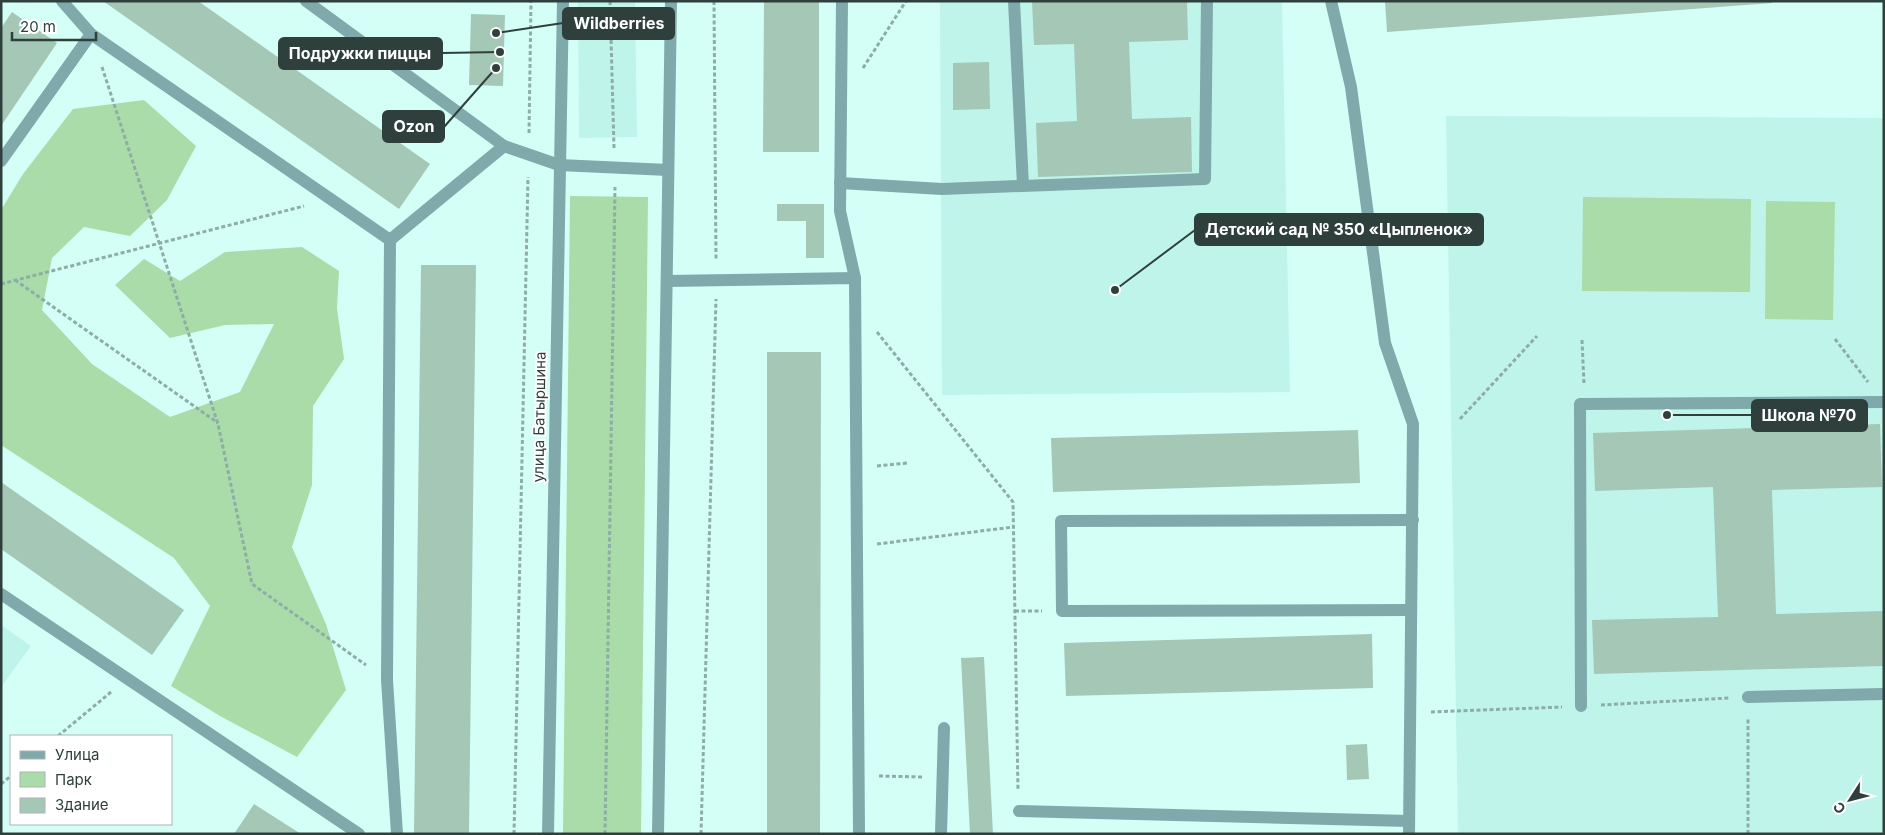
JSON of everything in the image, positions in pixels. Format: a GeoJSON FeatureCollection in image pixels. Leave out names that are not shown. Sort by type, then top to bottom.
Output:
{"type":"FeatureCollection","features":[{"type":"Feature","properties":{"kind":"street"},"geometry":{"type":"LineString","coordinates":[[62,1],[91,34],[390,240]]}},
{"type":"Feature","properties":{"kind":"street"},"geometry":{"type":"LineString","coordinates":[[306,1],[504,146],[560,165],[668,170]]}},
{"type":"Feature","properties":{"kind":"street","name":"улица Батыршина"},"geometry":{"type":"LineString","coordinates":[[548,834],[563,1]]}},
{"type":"Feature","properties":{"kind":"street"},"geometry":{"type":"LineString","coordinates":[[658,834],[671,1]]}},
{"type":"Feature","properties":{"kind":"street"},"geometry":{"type":"LineString","coordinates":[[842,1],[840,211],[855,278],[858,834]]}},
{"type":"Feature","properties":{"kind":"street"},"geometry":{"type":"LineString","coordinates":[[1014,1],[1023,186]]}},
{"type":"Feature","properties":{"kind":"street"},"geometry":{"type":"LineString","coordinates":[[840,183],[942,189],[1206,179],[1207,1]]}},
{"type":"Feature","properties":{"kind":"street"},"geometry":{"type":"LineString","coordinates":[[1332,1],[1351,87],[1385,343],[1414,424],[1409,834]]}},
{"type":"Feature","properties":{"kind":"street"},"geometry":{"type":"LineString","coordinates":[[1,161],[91,34]]}},
{"type":"Feature","properties":{"kind":"street"},"geometry":{"type":"LineString","coordinates":[[390,240],[504,146]]}},
{"type":"Feature","properties":{"kind":"street"},"geometry":{"type":"LineString","coordinates":[[390,240],[387,680],[397,834]]}},
{"type":"Feature","properties":{"kind":"street"},"geometry":{"type":"LineString","coordinates":[[667,281],[855,278]]}},
{"type":"Feature","properties":{"kind":"street"},"geometry":{"type":"LineString","coordinates":[[1581,706],[1580,404],[1884,402]]}},
{"type":"Feature","properties":{"kind":"street"},"geometry":{"type":"LineString","coordinates":[[1411,610],[1062,611],[1061,521],[1413,520]]}},
{"type":"Feature","properties":{"kind":"street"},"geometry":{"type":"LineString","coordinates":[[1,594],[358,834]]}},
{"type":"Feature","properties":{"kind":"street"},"geometry":{"type":"LineString","coordinates":[[1748,697],[1884,694]]}},
{"type":"Feature","properties":{"kind":"street"},"geometry":{"type":"LineString","coordinates":[[941,834],[944,728]]}},
{"type":"Feature","properties":{"kind":"street"},"geometry":{"type":"LineString","coordinates":[[1019,811],[1409,821]]}},
{"type":"Feature","properties":{"kind":"path"},"geometry":{"type":"LineString","coordinates":[[514,834],[531,1]]}},
{"type":"Feature","properties":{"kind":"path"},"geometry":{"type":"LineString","coordinates":[[605,834],[615,168],[610,1]]}},
{"type":"Feature","properties":{"kind":"path"},"geometry":{"type":"LineString","coordinates":[[701,834],[716,280],[714,1]]}},
{"type":"Feature","properties":{"kind":"path"},"geometry":{"type":"LineString","coordinates":[[862,68],[906,1]]}},
{"type":"Feature","properties":{"kind":"path"},"geometry":{"type":"LineString","coordinates":[[91,34],[218,424],[252,584],[387,680]]}},
{"type":"Feature","properties":{"kind":"path"},"geometry":{"type":"LineString","coordinates":[[1,284],[331,199]]}},
{"type":"Feature","properties":{"kind":"path"},"geometry":{"type":"LineString","coordinates":[[15,280],[218,424]]}},
{"type":"Feature","properties":{"kind":"path"},"geometry":{"type":"LineString","coordinates":[[855,304],[1013,502],[1019,811]]}},
{"type":"Feature","properties":{"kind":"path"},"geometry":{"type":"LineString","coordinates":[[1460,420],[1537,336]]}},
{"type":"Feature","properties":{"kind":"path"},"geometry":{"type":"LineString","coordinates":[[1835,339],[1872,386]]}},
{"type":"Feature","properties":{"kind":"path"},"geometry":{"type":"LineString","coordinates":[[1582,340],[1585,404]]}},
{"type":"Feature","properties":{"kind":"path"},"geometry":{"type":"LineString","coordinates":[[856,468],[907,463]]}},
{"type":"Feature","properties":{"kind":"path"},"geometry":{"type":"LineString","coordinates":[[857,547],[1014,527]]}},
{"type":"Feature","properties":{"kind":"path"},"geometry":{"type":"LineString","coordinates":[[1015,611],[1062,611]]}},
{"type":"Feature","properties":{"kind":"path"},"geometry":{"type":"LineString","coordinates":[[59,735],[127,678]]}},
{"type":"Feature","properties":{"kind":"path"},"geometry":{"type":"LineString","coordinates":[[1410,712],[1456,712],[1748,697],[1748,834]]}},
{"type":"Feature","properties":{"kind":"path"},"geometry":{"type":"LineString","coordinates":[[858,776],[943,777]]}},
{"type":"Feature","properties":{"kind":"shaded area"},"geometry":{"type":"Polygon","coordinates":[[[578,1],[635,1],[637,137],[579,138],[578,1]]]}},
{"type":"Feature","properties":{"kind":"shaded area"},"geometry":{"type":"Polygon","coordinates":[[[940,1],[1282,1],[1290,392],[942,395],[940,1]]]}},
{"type":"Feature","properties":{"kind":"shaded area"},"geometry":{"type":"Polygon","coordinates":[[[1446,116],[1884,118],[1884,834],[1458,834],[1446,116]]]}},
{"type":"Feature","properties":{"kind":"shaded area"},"geometry":{"type":"Polygon","coordinates":[[[1,625],[31,646],[1,687],[1,625]]]}},
{"type":"Feature","properties":{"kind":"green space"},"geometry":{"type":"Polygon","coordinates":[[[144,100],[196,146],[167,200],[130,236],[84,227],[52,258],[42,310],[92,364],[170,417],[240,392],[274,324],[225,325],[170,338],[115,285],[144,259],[180,281],[225,252],[302,247],[339,271],[337,308],[344,359],[313,406],[312,485],[292,547],[326,624],[346,690],[297,757],[220,716],[171,686],[210,606],[174,558],[1,445],[1,210],[23,174],[73,109],[144,100]]]}},
{"type":"Feature","properties":{"kind":"green space"},"geometry":{"type":"Polygon","coordinates":[[[570,196],[648,197],[641,834],[563,834],[570,196]]]}},
{"type":"Feature","properties":{"kind":"green space"},"geometry":{"type":"Polygon","coordinates":[[[1583,197],[1751,199],[1750,292],[1582,291],[1583,197]]]}},
{"type":"Feature","properties":{"kind":"green space"},"geometry":{"type":"Polygon","coordinates":[[[1766,201],[1835,202],[1833,320],[1765,319],[1766,201]]]}},
{"type":"Feature","properties":{"kind":"building"},"geometry":{"type":"Polygon","coordinates":[[[103,1],[198,1],[430,164],[399,209],[103,1]]]}},
{"type":"Feature","properties":{"kind":"building"},"geometry":{"type":"Polygon","coordinates":[[[764,1],[819,1],[819,152],[763,152],[764,1]]]}},
{"type":"Feature","properties":{"kind":"building"},"geometry":{"type":"Polygon","coordinates":[[[1032,1],[1187,1],[1188,40],[1129,42],[1132,119],[1191,117],[1192,172],[1038,177],[1036,123],[1077,121],[1074,44],[1034,45],[1032,1]]]}},
{"type":"Feature","properties":{"kind":"building"},"geometry":{"type":"Polygon","coordinates":[[[1385,1],[1772,1],[1772,3],[1387,32],[1385,1]]]}},
{"type":"Feature","properties":{"kind":"building"},"geometry":{"type":"Polygon","coordinates":[[[12,12],[57,43],[1,126],[1,28],[12,12]]]}},
{"type":"Feature","properties":{"kind":"building"},"geometry":{"type":"Polygon","coordinates":[[[471,14],[505,15],[503,86],[469,85],[471,14]]]}},
{"type":"Feature","properties":{"kind":"building"},"geometry":{"type":"Polygon","coordinates":[[[989,62],[990,109],[953,110],[953,63],[989,62]]]}},
{"type":"Feature","properties":{"kind":"building"},"geometry":{"type":"Polygon","coordinates":[[[777,204],[824,204],[824,258],[806,258],[806,221],[777,221],[777,204]]]}},
{"type":"Feature","properties":{"kind":"building"},"geometry":{"type":"Polygon","coordinates":[[[421,265],[476,265],[469,834],[414,834],[421,265]]]}},
{"type":"Feature","properties":{"kind":"building"},"geometry":{"type":"Polygon","coordinates":[[[767,352],[821,352],[820,834],[767,834],[767,352]]]}},
{"type":"Feature","properties":{"kind":"building"},"geometry":{"type":"Polygon","coordinates":[[[1880,424],[1882,487],[1772,490],[1776,614],[1884,611],[1884,666],[1594,674],[1592,620],[1718,617],[1713,487],[1595,491],[1593,433],[1880,424]]]}},
{"type":"Feature","properties":{"kind":"building"},"geometry":{"type":"Polygon","coordinates":[[[1358,430],[1360,483],[1053,492],[1051,438],[1358,430]]]}},
{"type":"Feature","properties":{"kind":"building"},"geometry":{"type":"Polygon","coordinates":[[[1,482],[184,610],[152,655],[1,549],[1,482]]]}},
{"type":"Feature","properties":{"kind":"building"},"geometry":{"type":"Polygon","coordinates":[[[1372,634],[1373,688],[1066,696],[1064,643],[1372,634]]]}},
{"type":"Feature","properties":{"kind":"building"},"geometry":{"type":"Polygon","coordinates":[[[984,657],[993,834],[970,834],[961,658],[984,657]]]}},
{"type":"Feature","properties":{"kind":"building"},"geometry":{"type":"Polygon","coordinates":[[[1367,744],[1369,779],[1347,780],[1346,745],[1367,744]]]}},
{"type":"Feature","properties":{"kind":"building"},"geometry":{"type":"Polygon","coordinates":[[[254,804],[301,834],[234,834],[254,804]]]}},
{"type":"Feature","properties":{"kind":"place","name":"Wildberries"},"geometry":{"type":"Point","coordinates":[496,33]}},
{"type":"Feature","properties":{"kind":"place","name":"Подружки пиццы"},"geometry":{"type":"Point","coordinates":[500,52]}},
{"type":"Feature","properties":{"kind":"place","name":"Ozon"},"geometry":{"type":"Point","coordinates":[496,68]}},
{"type":"Feature","properties":{"kind":"place","name":"Детский сад № 350 «Цыпленок»"},"geometry":{"type":"Point","coordinates":[1115,290]}},
{"type":"Feature","properties":{"kind":"place","name":"Школа №70"},"geometry":{"type":"Point","coordinates":[1667,415]}}]}
